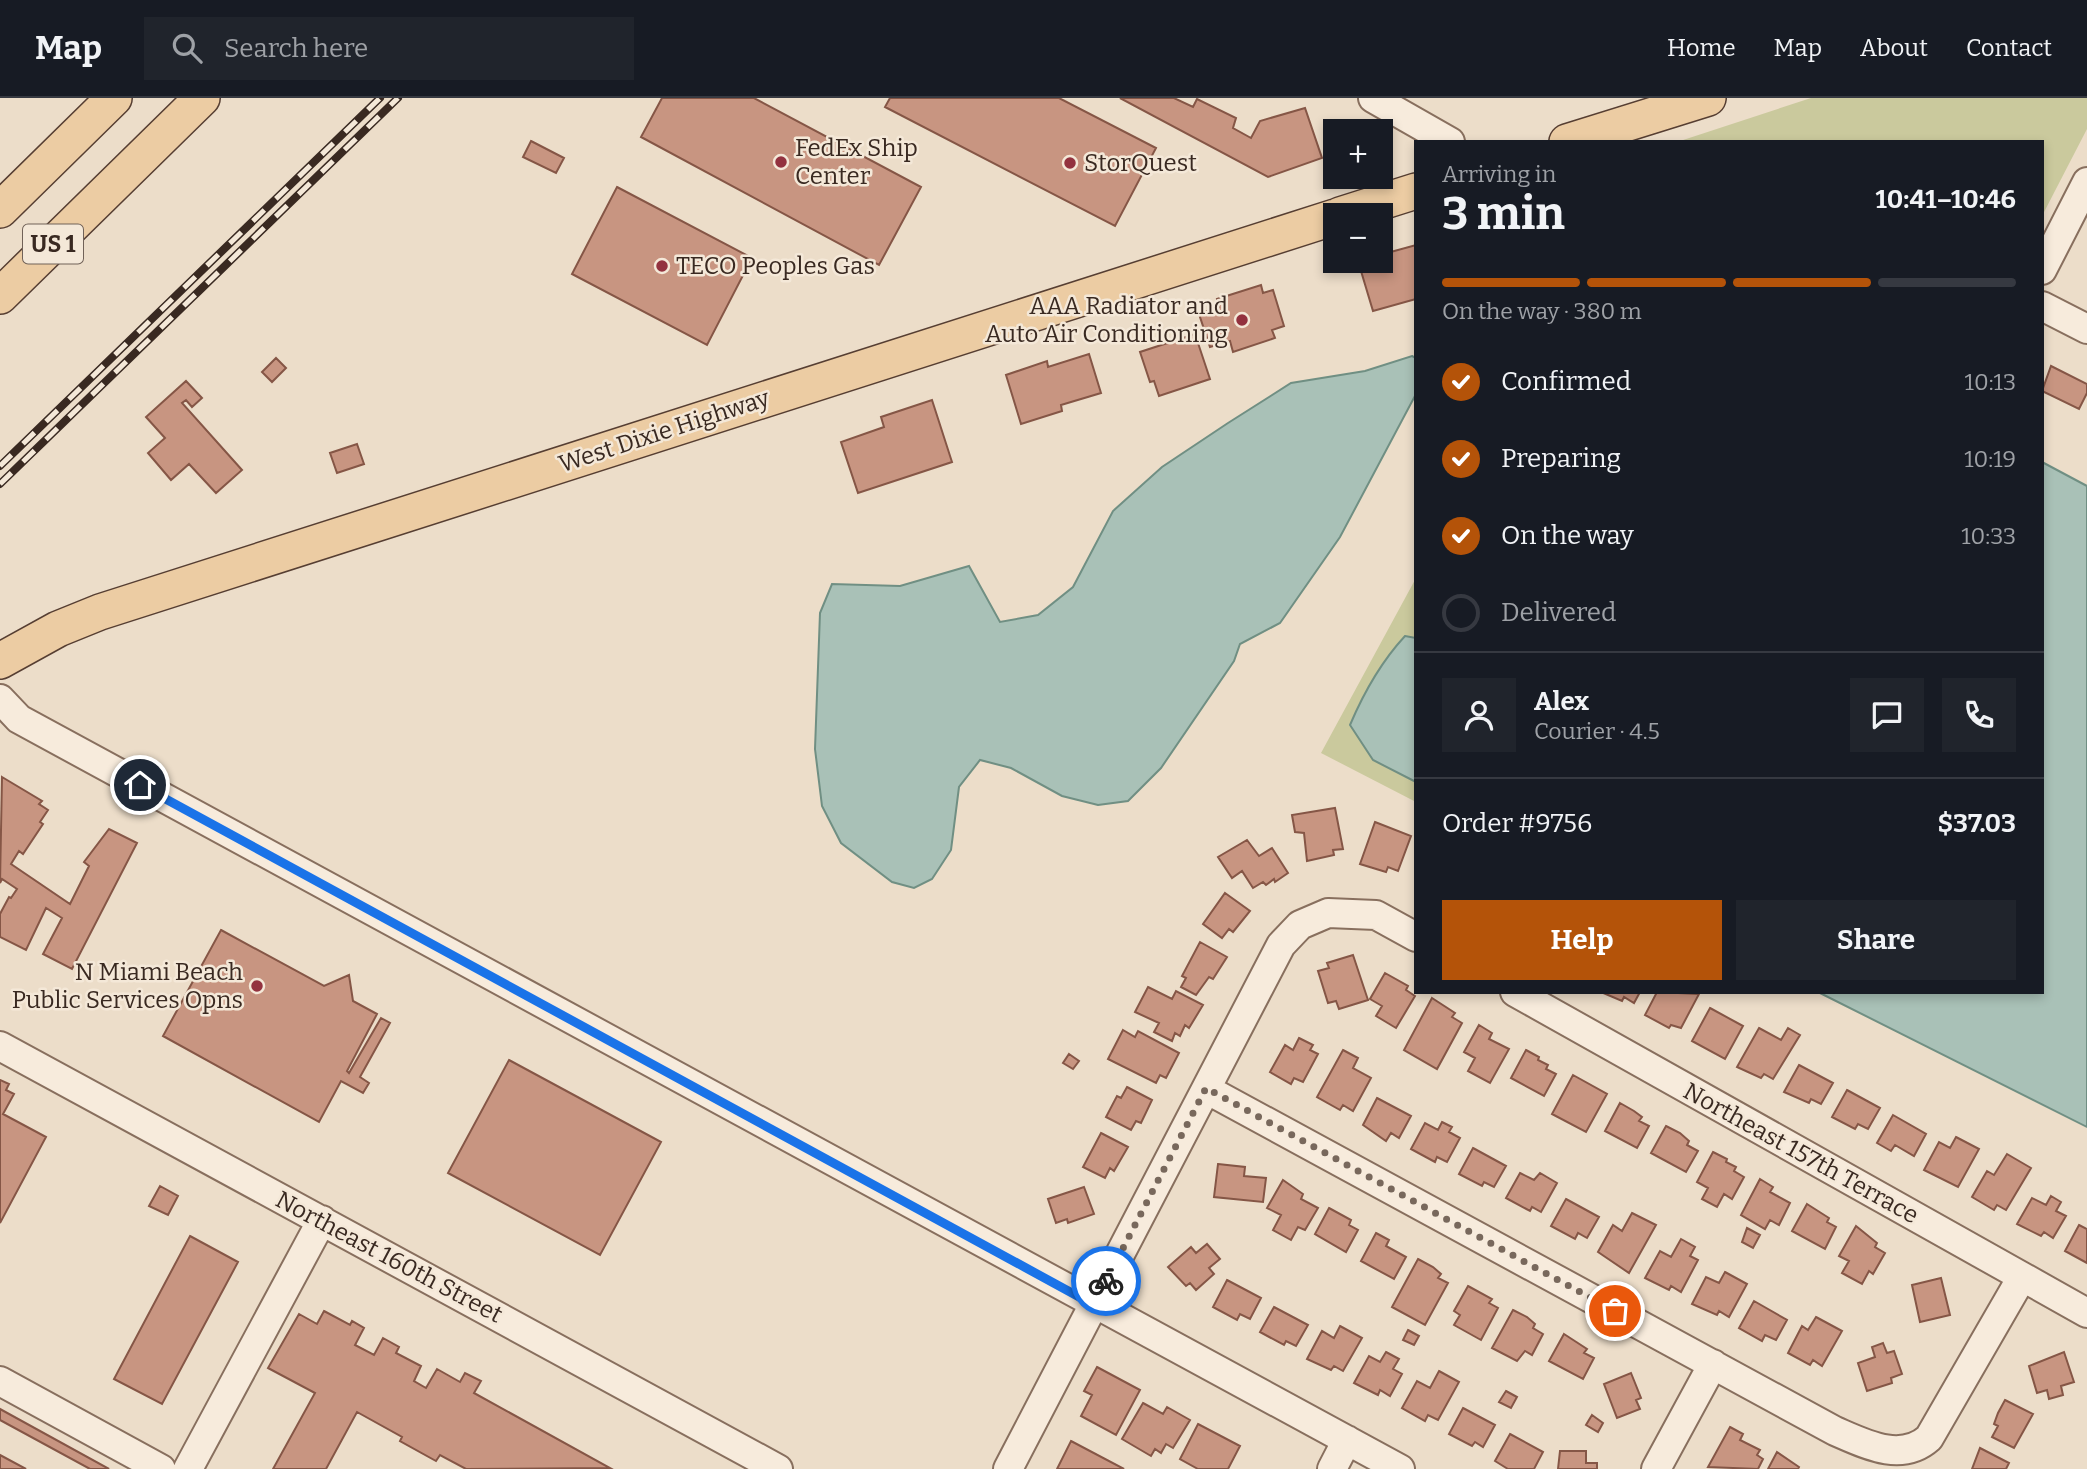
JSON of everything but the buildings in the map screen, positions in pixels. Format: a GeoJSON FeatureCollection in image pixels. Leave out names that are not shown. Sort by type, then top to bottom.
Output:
{"type":"FeatureCollection","features":[{"type":"Feature","properties":{"kind":"main road","name":"US 1"},"geometry":{"type":"LineString","coordinates":[[0,210],[114,98]]}},
{"type":"Feature","properties":{"kind":"main road"},"geometry":{"type":"LineString","coordinates":[[1573,140],[1708,98]]}},
{"type":"Feature","properties":{"kind":"main road","name":"US 1"},"geometry":{"type":"LineString","coordinates":[[0,296],[195,100]]}},
{"type":"Feature","properties":{"kind":"main road","name":"West Dixie Highway"},"geometry":{"type":"LineString","coordinates":[[1379,203],[1414,192]]}},
{"type":"Feature","properties":{"kind":"main road","name":"West Dixie Highway"},"geometry":{"type":"LineString","coordinates":[[0,661],[58,629],[100,612],[1323,221]]}},
{"type":"Feature","properties":{"kind":"street"},"geometry":{"type":"LineString","coordinates":[[1373,98],[1446,140]]}},
{"type":"Feature","properties":{"kind":"street"},"geometry":{"type":"LineString","coordinates":[[2044,266],[2087,183]]}},
{"type":"Feature","properties":{"kind":"street"},"geometry":{"type":"LineString","coordinates":[[2044,307],[2087,329]]}},
{"type":"Feature","properties":{"kind":"street"},"geometry":{"type":"LineString","coordinates":[[0,699],[19,719],[1400,1469]]}},
{"type":"Feature","properties":{"kind":"street"},"geometry":{"type":"LineString","coordinates":[[1008,1469],[1281,945],[1300,925],[1328,913],[1376,915],[1414,936]]}},
{"type":"Feature","properties":{"kind":"street","name":"Northeast 157th Terrace"},"geometry":{"type":"LineString","coordinates":[[1519,994],[2087,1313]]}},
{"type":"Feature","properties":{"kind":"street","name":"Northeast 160th Street"},"geometry":{"type":"LineString","coordinates":[[0,1046],[778,1469]]}},
{"type":"Feature","properties":{"kind":"street"},"geometry":{"type":"LineString","coordinates":[[1206,1088],[1862,1443],[1906,1451],[1921,1446],[1929,1437],[2022,1277]]}},
{"type":"Feature","properties":{"kind":"street"},"geometry":{"type":"LineString","coordinates":[[188,1469],[322,1220]]}},
{"type":"Feature","properties":{"kind":"street"},"geometry":{"type":"LineString","coordinates":[[1656,1469],[1713,1364]]}},
{"type":"Feature","properties":{"kind":"street"},"geometry":{"type":"LineString","coordinates":[[0,1381],[161,1469]]}},
{"type":"Feature","properties":{"kind":"street"},"geometry":{"type":"LineString","coordinates":[[1332,1469],[1347,1440]]}},
{"type":"Feature","properties":{"kind":"green space"},"geometry":{"type":"Polygon","coordinates":[[[1811,98],[2087,98],[2087,129],[2044,212],[2044,140],[1683,140],[1811,98]]]}},
{"type":"Feature","properties":{"kind":"green space"},"geometry":{"type":"Polygon","coordinates":[[[1414,582],[1414,801],[1321,753],[1414,582]]]}},
{"type":"Feature","properties":{"kind":"shaded area"},"geometry":{"type":"Polygon","coordinates":[[[1414,357],[1414,398],[1340,537],[1280,623],[1240,644],[1234,661],[1161,768],[1128,801],[1098,805],[1062,796],[1011,768],[980,760],[959,787],[951,850],[932,879],[914,888],[892,882],[841,843],[822,806],[815,749],[820,613],[832,584],[900,586],[969,566],[1000,622],[1038,615],[1073,587],[1113,511],[1162,467],[1291,383],[1365,371],[1414,357]]]}},
{"type":"Feature","properties":{"kind":"shaded area"},"geometry":{"type":"Polygon","coordinates":[[[2044,463],[2087,486],[2087,1127],[1822,994],[2044,994],[2044,463]]]}},
{"type":"Feature","properties":{"kind":"shaded area"},"geometry":{"type":"Polygon","coordinates":[[[1405,636],[1414,638],[1414,781],[1373,760],[1350,725],[1373,678],[1405,636]]]}},
{"type":"Feature","properties":{"kind":"railway"},"geometry":{"type":"LineString","coordinates":[[0,466],[380,98]]}},
{"type":"Feature","properties":{"kind":"railway"},"geometry":{"type":"LineString","coordinates":[[0,484],[398,98]]}},
{"type":"Feature","properties":{"kind":"way so far"},"geometry":{"type":"LineString","coordinates":[[1106,1281],[1206,1088],[1615,1311]]}},
{"type":"Feature","properties":{"kind":"place","name":"FedEx Ship Center"},"geometry":{"type":"Point","coordinates":[781,162]}},
{"type":"Feature","properties":{"kind":"place","name":"StorQuest"},"geometry":{"type":"Point","coordinates":[1070,163]}},
{"type":"Feature","properties":{"kind":"place","name":"TECO Peoples Gas"},"geometry":{"type":"Point","coordinates":[662,266]}},
{"type":"Feature","properties":{"kind":"place","name":"AAA Radiator and Auto Air Conditioning"},"geometry":{"type":"Point","coordinates":[1242,320]}},
{"type":"Feature","properties":{"kind":"place","name":"N Miami Beach Public Services Opns"},"geometry":{"type":"Point","coordinates":[257,986]}},
{"type":"Feature","properties":{"kind":"route"},"geometry":{"type":"LineString","coordinates":[[140,785],[1094,1305],[1106,1281]]}}]}
